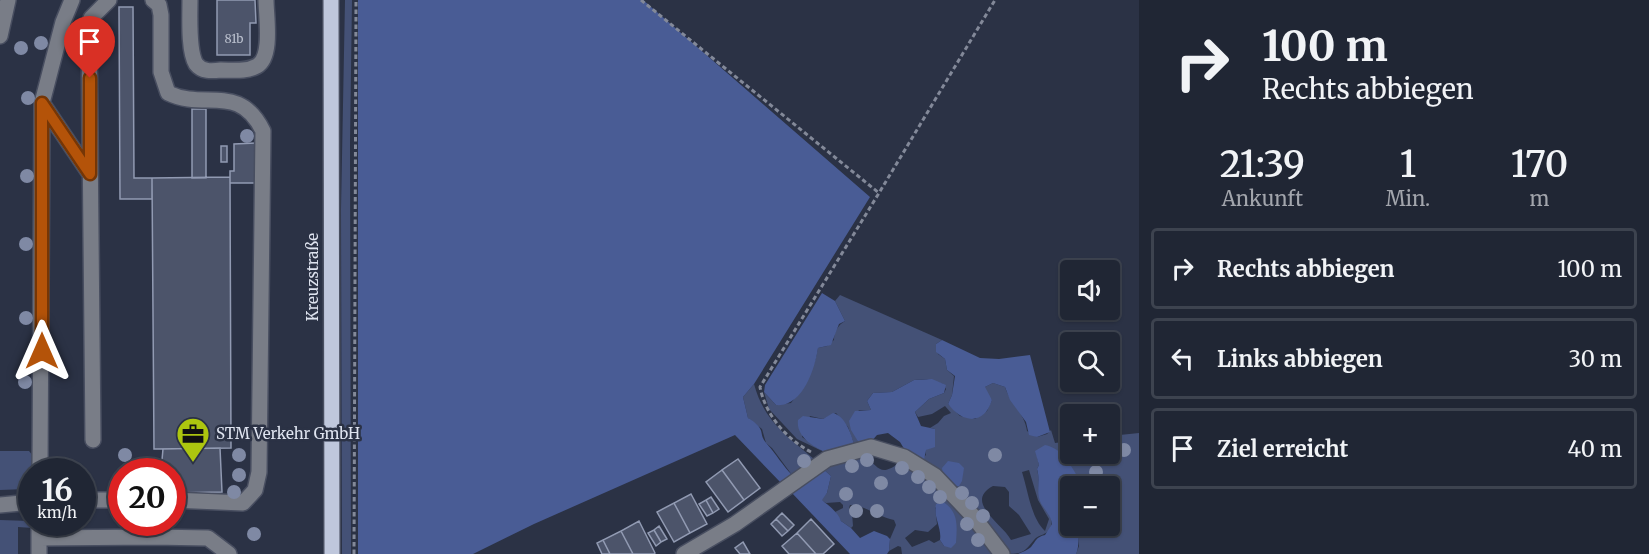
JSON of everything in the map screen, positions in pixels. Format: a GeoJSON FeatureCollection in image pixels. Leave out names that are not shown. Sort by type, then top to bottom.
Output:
{"type":"FeatureCollection","features":[{"type":"Feature","properties":{"kind":"main road","name":"Kreuzstraße"},"geometry":{"type":"LineString","coordinates":[[331,0],[332,554]]}},
{"type":"Feature","properties":{"kind":"street"},"geometry":{"type":"LineString","coordinates":[[0,36],[8,0]]}},
{"type":"Feature","properties":{"kind":"street"},"geometry":{"type":"LineString","coordinates":[[40,458],[42,103],[63,22],[72,0]]}},
{"type":"Feature","properties":{"kind":"street"},"geometry":{"type":"LineString","coordinates":[[93,440],[89,31],[91,18],[109,0]]}},
{"type":"Feature","properties":{"kind":"street"},"geometry":{"type":"LineString","coordinates":[[153,0],[159,6],[161,15],[161,72],[168,93],[180,99],[222,100],[239,104],[256,116],[263,131],[260,472],[255,490],[243,503],[186,501]]}},
{"type":"Feature","properties":{"kind":"street"},"geometry":{"type":"LineString","coordinates":[[190,0],[192,56],[197,66],[205,71],[245,70],[259,65],[265,59],[268,40],[266,0]]}},
{"type":"Feature","properties":{"kind":"street"},"geometry":{"type":"LineString","coordinates":[[42,103],[90,174]]}},
{"type":"Feature","properties":{"kind":"street"},"geometry":{"type":"LineString","coordinates":[[684,554],[735,524],[827,459],[871,447],[904,457],[935,476],[973,516],[1002,554]]}},
{"type":"Feature","properties":{"kind":"street"},"geometry":{"type":"LineString","coordinates":[[0,505],[18,503]]}},
{"type":"Feature","properties":{"kind":"street"},"geometry":{"type":"LineString","coordinates":[[39,546],[153,537],[208,538],[229,554]]}},
{"type":"Feature","properties":{"kind":"path"},"geometry":{"type":"LineString","coordinates":[[354,554],[356,0]]}},
{"type":"Feature","properties":{"kind":"path"},"geometry":{"type":"LineString","coordinates":[[641,0],[879,193]]}},
{"type":"Feature","properties":{"kind":"path"},"geometry":{"type":"LineString","coordinates":[[827,459],[796,441],[771,417],[762,399],[760,387],[994,0]]}},
{"type":"Feature","properties":{"kind":"shaded area"},"geometry":{"type":"Polygon","coordinates":[[[345,0],[352,0],[351,554],[342,554],[341,209],[345,0]]]}},
{"type":"Feature","properties":{"kind":"shaded area"},"geometry":{"type":"Polygon","coordinates":[[[358,0],[643,0],[870,197],[754,384],[743,397],[748,418],[758,426],[764,440],[792,475],[782,484],[735,435],[534,524],[473,554],[358,554],[358,0]]]}},
{"type":"Feature","properties":{"kind":"shaded area"},"geometry":{"type":"Polygon","coordinates":[[[822,293],[835,301],[845,321],[839,324],[831,345],[818,348],[814,366],[800,394],[785,404],[776,405],[764,392],[765,385],[822,293]]]}},
{"type":"Feature","properties":{"kind":"shaded area"},"geometry":{"type":"Polygon","coordinates":[[[840,295],[942,340],[936,344],[938,354],[945,359],[947,370],[954,376],[952,395],[948,404],[960,416],[975,419],[987,411],[992,400],[984,390],[993,383],[1005,387],[1027,431],[1037,437],[1051,430],[1055,443],[1060,442],[1060,454],[1036,451],[1040,497],[1052,523],[1048,531],[1036,538],[1023,551],[1007,554],[919,461],[926,455],[925,450],[930,448],[935,429],[930,428],[951,413],[945,406],[932,414],[918,417],[915,412],[929,399],[944,393],[946,389],[943,384],[927,379],[914,380],[892,392],[873,393],[867,401],[871,410],[859,410],[850,424],[859,443],[854,444],[848,427],[836,413],[823,419],[810,416],[802,437],[822,451],[797,439],[769,409],[764,392],[776,405],[791,403],[808,377],[818,348],[827,346],[834,340],[837,329],[845,321],[835,301],[840,295]],[[1029,470],[1022,472],[1033,512],[1045,531],[1049,519],[1038,500],[1029,470]],[[993,486],[985,492],[982,499],[983,506],[1011,540],[1031,534],[1019,515],[1009,506],[1009,492],[1005,487],[993,486]]]}},
{"type":"Feature","properties":{"kind":"shaded area"},"geometry":{"type":"Polygon","coordinates":[[[942,340],[980,358],[999,359],[1030,355],[1050,432],[1037,437],[1029,435],[1026,422],[1010,400],[1005,387],[993,383],[985,387],[992,400],[984,414],[972,419],[954,410],[948,404],[955,376],[947,370],[945,359],[936,352],[936,344],[942,340]]]}},
{"type":"Feature","properties":{"kind":"shaded area"},"geometry":{"type":"Polygon","coordinates":[[[932,379],[946,385],[944,393],[929,399],[915,412],[921,426],[935,429],[935,447],[926,450],[924,460],[919,461],[906,452],[900,442],[888,433],[877,435],[870,443],[859,443],[851,430],[849,421],[855,411],[871,410],[867,401],[873,393],[892,392],[914,380],[932,379]]]}},
{"type":"Feature","properties":{"kind":"shaded area"},"geometry":{"type":"Polygon","coordinates":[[[754,384],[758,397],[770,418],[814,459],[792,475],[766,443],[762,429],[748,418],[743,397],[754,384]]]}},
{"type":"Feature","properties":{"kind":"shaded area"},"geometry":{"type":"Polygon","coordinates":[[[833,413],[844,421],[854,444],[825,452],[802,436],[798,420],[803,416],[823,419],[833,413]]]}},
{"type":"Feature","properties":{"kind":"shaded area"},"geometry":{"type":"Polygon","coordinates":[[[1139,433],[1139,554],[1076,554],[1079,546],[1078,536],[1120,536],[1120,476],[1075,476],[1069,464],[1120,464],[1120,435],[1139,433]]]}},
{"type":"Feature","properties":{"kind":"shaded area"},"geometry":{"type":"Polygon","coordinates":[[[1045,445],[1051,447],[1060,452],[1060,464],[1069,464],[1077,476],[1060,476],[1060,536],[1078,536],[1076,554],[1018,554],[1030,548],[1038,538],[1045,535],[1052,524],[1038,494],[1037,469],[1039,465],[1035,451],[1045,445]]]}},
{"type":"Feature","properties":{"kind":"shaded area"},"geometry":{"type":"Polygon","coordinates":[[[0,451],[29,451],[33,458],[18,458],[18,489],[0,490],[0,451]]]}},
{"type":"Feature","properties":{"kind":"shaded area"},"geometry":{"type":"Polygon","coordinates":[[[863,455],[884,470],[902,461],[932,479],[995,554],[902,554],[901,547],[898,546],[889,551],[890,539],[896,525],[894,520],[850,505],[853,526],[851,528],[841,521],[835,512],[843,508],[843,505],[840,502],[826,503],[821,500],[827,493],[831,476],[822,468],[863,455]],[[935,507],[937,524],[928,532],[915,530],[905,538],[912,547],[929,540],[934,543],[940,540],[944,546],[956,543],[956,526],[935,507]]]}},
{"type":"Feature","properties":{"kind":"shaded area"},"geometry":{"type":"Polygon","coordinates":[[[948,461],[959,463],[964,468],[959,486],[955,486],[943,475],[942,468],[948,461]]]}},
{"type":"Feature","properties":{"kind":"shaded area"},"geometry":{"type":"Polygon","coordinates":[[[822,468],[831,476],[827,493],[822,500],[860,538],[874,531],[887,536],[890,539],[887,554],[850,554],[791,492],[822,468]]]}},
{"type":"Feature","properties":{"kind":"shaded area"},"geometry":{"type":"Polygon","coordinates":[[[943,502],[952,510],[956,520],[956,543],[951,548],[944,546],[940,540],[936,518],[936,504],[943,502]]]}},
{"type":"Feature","properties":{"kind":"shaded area"},"geometry":{"type":"Polygon","coordinates":[[[0,520],[18,521],[18,554],[0,554],[0,520]]]}},
{"type":"Feature","properties":{"kind":"building"},"geometry":{"type":"Polygon","coordinates":[[[217,0],[255,0],[256,23],[250,23],[250,55],[217,55],[217,0]]]}},
{"type":"Feature","properties":{"kind":"building"},"geometry":{"type":"Polygon","coordinates":[[[119,7],[133,7],[134,178],[152,178],[152,199],[120,199],[119,7]]]}},
{"type":"Feature","properties":{"kind":"building"},"geometry":{"type":"Polygon","coordinates":[[[192,109],[206,109],[206,178],[192,178],[192,109]]]}},
{"type":"Feature","properties":{"kind":"building"},"geometry":{"type":"Polygon","coordinates":[[[258,143],[258,183],[230,183],[230,171],[234,171],[234,144],[258,143]]]}},
{"type":"Feature","properties":{"kind":"building"},"geometry":{"type":"Polygon","coordinates":[[[221,146],[227,146],[227,162],[221,162],[221,146]]]}},
{"type":"Feature","properties":{"kind":"building"},"geometry":{"type":"Polygon","coordinates":[[[230,177],[231,448],[154,449],[152,178],[230,177]]]}},
{"type":"Feature","properties":{"kind":"building"},"geometry":{"type":"Polygon","coordinates":[[[220,448],[222,492],[186,493],[186,458],[162,458],[163,449],[220,448]]]}},
{"type":"Feature","properties":{"kind":"building"},"geometry":{"type":"Polygon","coordinates":[[[738,459],[760,488],[744,500],[722,470],[738,459]]]}},
{"type":"Feature","properties":{"kind":"building"},"geometry":{"type":"Polygon","coordinates":[[[722,470],[744,500],[728,512],[706,482],[722,470]]]}},
{"type":"Feature","properties":{"kind":"building"},"geometry":{"type":"Polygon","coordinates":[[[691,494],[707,524],[690,533],[674,503],[691,494]]]}},
{"type":"Feature","properties":{"kind":"building"},"geometry":{"type":"Polygon","coordinates":[[[711,497],[719,509],[713,513],[706,500],[711,497]]]}},
{"type":"Feature","properties":{"kind":"building"},"geometry":{"type":"Polygon","coordinates":[[[706,500],[713,513],[707,516],[699,504],[706,500]]]}},
{"type":"Feature","properties":{"kind":"building"},"geometry":{"type":"Polygon","coordinates":[[[674,503],[690,533],[674,542],[657,512],[674,503]]]}},
{"type":"Feature","properties":{"kind":"building"},"geometry":{"type":"Polygon","coordinates":[[[782,513],[794,525],[788,531],[776,519],[782,513]]]}},
{"type":"Feature","properties":{"kind":"building"},"geometry":{"type":"Polygon","coordinates":[[[776,519],[788,531],[782,536],[771,524],[776,519]]]}},
{"type":"Feature","properties":{"kind":"building"},"geometry":{"type":"Polygon","coordinates":[[[811,519],[834,544],[823,554],[816,554],[797,533],[811,519]]]}},
{"type":"Feature","properties":{"kind":"building"},"geometry":{"type":"Polygon","coordinates":[[[639,521],[654,554],[633,554],[621,531],[639,521]]]}},
{"type":"Feature","properties":{"kind":"building"},"geometry":{"type":"Polygon","coordinates":[[[659,526],[667,539],[661,542],[654,530],[659,526]]]}},
{"type":"Feature","properties":{"kind":"building"},"geometry":{"type":"Polygon","coordinates":[[[654,530],[661,542],[656,546],[648,533],[654,530]]]}},
{"type":"Feature","properties":{"kind":"building"},"geometry":{"type":"Polygon","coordinates":[[[621,531],[633,554],[610,554],[603,540],[621,531]]]}},
{"type":"Feature","properties":{"kind":"building"},"geometry":{"type":"Polygon","coordinates":[[[797,533],[816,554],[789,554],[782,546],[797,533]]]}},
{"type":"Feature","properties":{"kind":"building"},"geometry":{"type":"Polygon","coordinates":[[[603,540],[610,554],[602,554],[597,543],[603,540]]]}},
{"type":"Feature","properties":{"kind":"building"},"geometry":{"type":"Polygon","coordinates":[[[743,542],[750,554],[740,554],[735,548],[743,542]]]}},
{"type":"Feature","properties":{"kind":"place","name":"STM Verkehr GmbH"},"geometry":{"type":"Point","coordinates":[193,463]}},
{"type":"Feature","properties":{"kind":"route"},"geometry":{"type":"LineString","coordinates":[[42,351],[42,103],[90,174],[90,78]]}}]}
